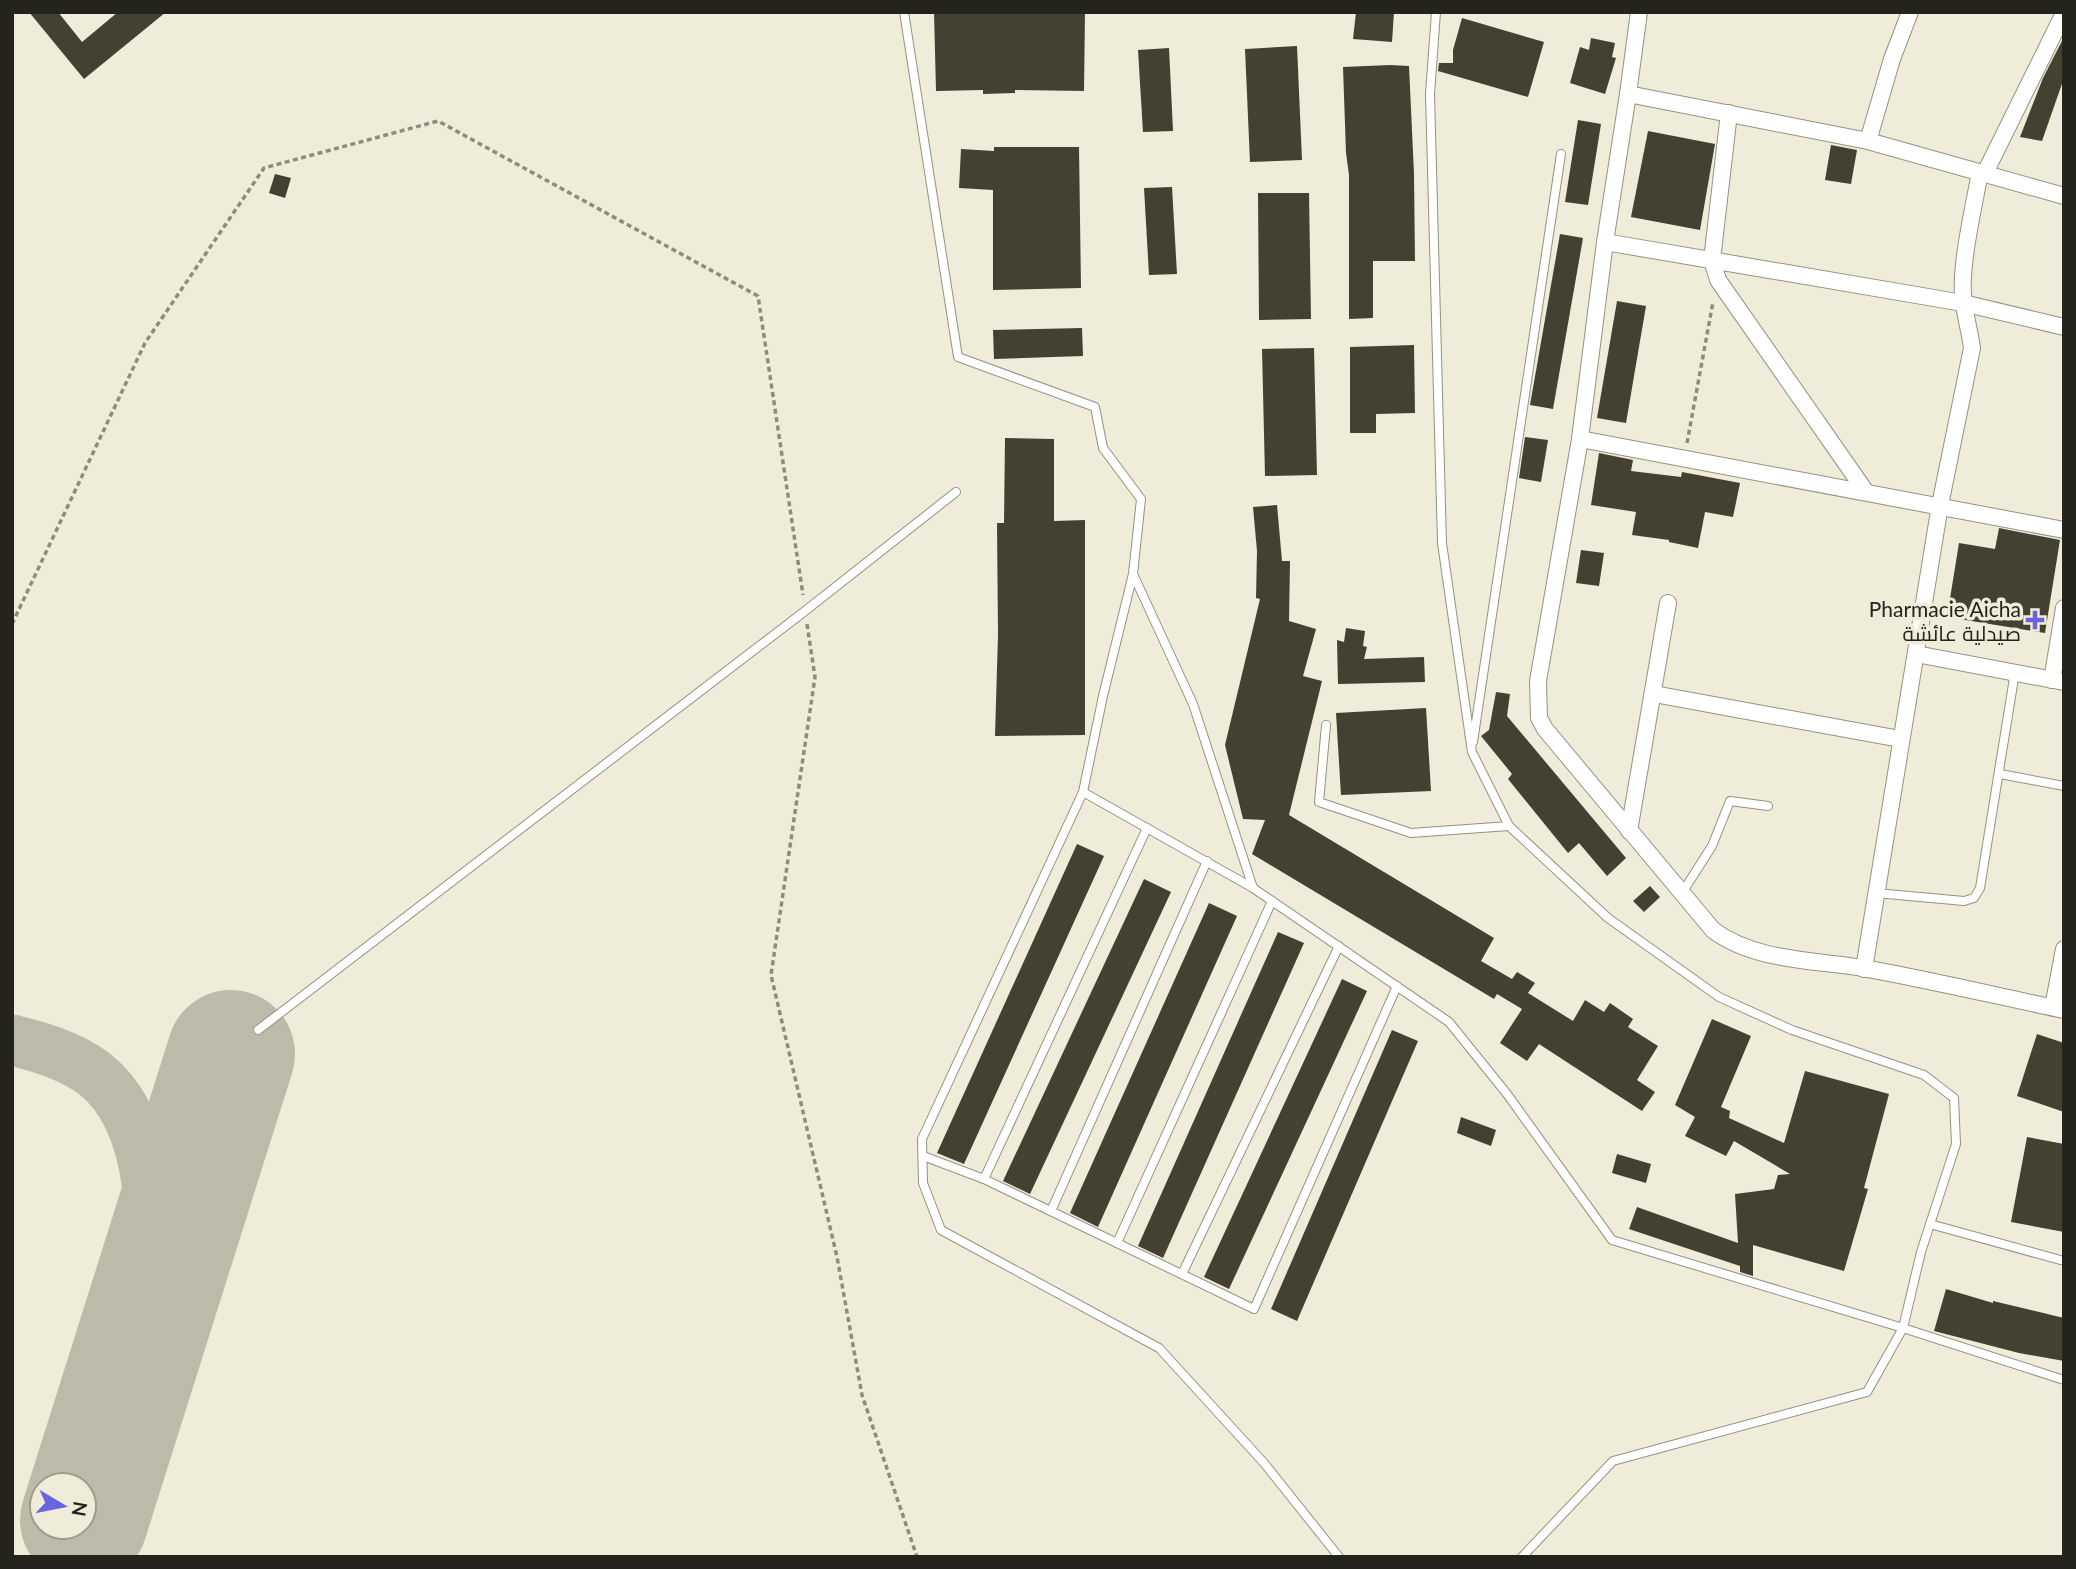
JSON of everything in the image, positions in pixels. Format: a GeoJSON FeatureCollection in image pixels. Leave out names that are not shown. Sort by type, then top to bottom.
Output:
{"type":"FeatureCollection","features":[{"type":"Feature","properties":{"kind":"street"},"geometry":{"type":"LineString","coordinates":[[1639,12],[1605,242],[1580,439],[1538,681],[1539,718],[1545,729],[1713,930],[1739,946],[2058,1008],[2064,949]]}},
{"type":"Feature","properties":{"kind":"street"},"geometry":{"type":"LineString","coordinates":[[1868,141],[1892,59],[1910,12]]}},
{"type":"Feature","properties":{"kind":"street"},"geometry":{"type":"LineString","coordinates":[[1864,969],[1940,505],[1972,348],[1963,303],[1964,268],[1983,173],[2064,13]]}},
{"type":"Feature","properties":{"kind":"street"},"geometry":{"type":"LineString","coordinates":[[1629,94],[1868,141],[2064,196]]}},
{"type":"Feature","properties":{"kind":"street"},"geometry":{"type":"LineString","coordinates":[[1729,113],[1712,260],[1718,280],[1866,492]]}},
{"type":"Feature","properties":{"kind":"street"},"geometry":{"type":"LineString","coordinates":[[1605,242],[1963,303],[2064,327]]}},
{"type":"Feature","properties":{"kind":"street"},"geometry":{"type":"LineString","coordinates":[[1580,439],[2064,530]]}},
{"type":"Feature","properties":{"kind":"street"},"geometry":{"type":"LineString","coordinates":[[1629,831],[1668,604]]}},
{"type":"Feature","properties":{"kind":"street"},"geometry":{"type":"LineString","coordinates":[[1916,654],[2058,681],[2064,608]]}},
{"type":"Feature","properties":{"kind":"street"},"geometry":{"type":"LineString","coordinates":[[1654,694],[1900,739]]}},
{"type":"Feature","properties":{"kind":"lane"},"geometry":{"type":"LineString","coordinates":[[904,12],[958,357],[1095,407],[1103,448],[1141,499],[1133,574],[1083,792],[922,1139],[923,1184],[941,1230],[1159,1348],[1264,1463],[1339,1557]]}},
{"type":"Feature","properties":{"kind":"lane"},"geometry":{"type":"LineString","coordinates":[[1436,12],[1430,94],[1442,543],[1472,752],[1509,826],[1608,918],[1719,997],[1792,1030],[1924,1075],[1954,1098],[1956,1144],[1921,1252],[1903,1328],[1867,1392],[1613,1461],[1522,1557]]}},
{"type":"Feature","properties":{"kind":"lane"},"geometry":{"type":"LineString","coordinates":[[1472,752],[1561,154]]}},
{"type":"Feature","properties":{"kind":"lane"},"geometry":{"type":"LineString","coordinates":[[258,1030],[956,492]]}},
{"type":"Feature","properties":{"kind":"lane"},"geometry":{"type":"LineString","coordinates":[[1133,574],[1193,704],[1253,888]]}},
{"type":"Feature","properties":{"kind":"lane"},"geometry":{"type":"LineString","coordinates":[[1877,893],[1964,901],[1974,898],[1980,888],[2015,672]]}},
{"type":"Feature","properties":{"kind":"lane"},"geometry":{"type":"LineString","coordinates":[[1326,725],[1319,802],[1411,833],[1509,826]]}},
{"type":"Feature","properties":{"kind":"lane"},"geometry":{"type":"LineString","coordinates":[[2000,774],[2064,786]]}},
{"type":"Feature","properties":{"kind":"lane"},"geometry":{"type":"LineString","coordinates":[[1083,792],[1253,888],[1449,1022],[1507,1094],[1612,1240],[2064,1380]]}},
{"type":"Feature","properties":{"kind":"lane"},"geometry":{"type":"LineString","coordinates":[[1682,893],[1712,846],[1730,801],[1768,806]]}},
{"type":"Feature","properties":{"kind":"lane"},"geometry":{"type":"LineString","coordinates":[[985,1179],[1147,828]]}},
{"type":"Feature","properties":{"kind":"lane"},"geometry":{"type":"LineString","coordinates":[[1051,1211],[1207,862]]}},
{"type":"Feature","properties":{"kind":"lane"},"geometry":{"type":"LineString","coordinates":[[1117,1243],[1272,901]]}},
{"type":"Feature","properties":{"kind":"lane"},"geometry":{"type":"LineString","coordinates":[[1182,1275],[1339,946]]}},
{"type":"Feature","properties":{"kind":"lane"},"geometry":{"type":"LineString","coordinates":[[923,1156],[985,1179],[1254,1309],[1397,986]]}},
{"type":"Feature","properties":{"kind":"lane"},"geometry":{"type":"LineString","coordinates":[[1930,1224],[2064,1261]]}},
{"type":"Feature","properties":{"kind":"path"},"geometry":{"type":"LineString","coordinates":[[12,624],[145,343],[264,168],[438,121],[758,296],[815,677],[771,975],[837,1257],[863,1395],[917,1557]]}},
{"type":"Feature","properties":{"kind":"path"},"geometry":{"type":"LineString","coordinates":[[1684,458],[1718,280]]}},
{"type":"Feature","properties":{"kind":"building"},"geometry":{"type":"Polygon","coordinates":[[[29,12],[58,12],[82,42],[118,12],[166,12],[84,79],[29,12]]]}},
{"type":"Feature","properties":{"kind":"building"},"geometry":{"type":"Polygon","coordinates":[[[934,12],[1085,12],[1084,91],[1015,90],[1015,93],[983,94],[983,90],[936,91],[934,12]]]}},
{"type":"Feature","properties":{"kind":"building"},"geometry":{"type":"Polygon","coordinates":[[[1356,12],[1394,12],[1392,42],[1353,39],[1356,12]]]}},
{"type":"Feature","properties":{"kind":"building"},"geometry":{"type":"Polygon","coordinates":[[[1462,18],[1544,42],[1528,97],[1438,71],[1439,63],[1453,63],[1453,50],[1462,18]]]}},
{"type":"Feature","properties":{"kind":"building"},"geometry":{"type":"Polygon","coordinates":[[[2064,37],[2064,78],[2042,141],[2020,137],[2043,78],[2064,37]]]}},
{"type":"Feature","properties":{"kind":"building"},"geometry":{"type":"Polygon","coordinates":[[[1591,38],[1615,43],[1612,57],[1616,58],[1605,94],[1570,83],[1580,47],[1589,50],[1591,38]]]}},
{"type":"Feature","properties":{"kind":"building"},"geometry":{"type":"Polygon","coordinates":[[[1297,46],[1302,160],[1250,162],[1245,49],[1297,46]]]}},
{"type":"Feature","properties":{"kind":"building"},"geometry":{"type":"Polygon","coordinates":[[[1169,48],[1173,131],[1143,132],[1138,50],[1169,48]]]}},
{"type":"Feature","properties":{"kind":"building"},"geometry":{"type":"Polygon","coordinates":[[[1409,66],[1415,261],[1373,261],[1373,318],[1349,319],[1349,175],[1343,67],[1409,66]]]}},
{"type":"Feature","properties":{"kind":"building"},"geometry":{"type":"Polygon","coordinates":[[[1578,120],[1601,124],[1588,205],[1565,202],[1578,120]]]}},
{"type":"Feature","properties":{"kind":"building"},"geometry":{"type":"Polygon","coordinates":[[[1648,131],[1715,144],[1700,230],[1631,217],[1648,131]]]}},
{"type":"Feature","properties":{"kind":"building"},"geometry":{"type":"Polygon","coordinates":[[[1831,145],[1857,150],[1851,184],[1825,180],[1831,145]]]}},
{"type":"Feature","properties":{"kind":"building"},"geometry":{"type":"Polygon","coordinates":[[[994,147],[1079,147],[1081,288],[993,290],[993,190],[959,188],[961,149],[994,151],[994,147]]]}},
{"type":"Feature","properties":{"kind":"building"},"geometry":{"type":"Polygon","coordinates":[[[275,174],[291,178],[285,198],[269,193],[275,174]]]}},
{"type":"Feature","properties":{"kind":"building"},"geometry":{"type":"Polygon","coordinates":[[[1172,187],[1177,274],[1149,275],[1144,188],[1172,187]]]}},
{"type":"Feature","properties":{"kind":"building"},"geometry":{"type":"Polygon","coordinates":[[[1258,193],[1309,193],[1311,319],[1259,320],[1258,193]]]}},
{"type":"Feature","properties":{"kind":"building"},"geometry":{"type":"Polygon","coordinates":[[[1560,234],[1583,238],[1553,409],[1530,405],[1560,234]]]}},
{"type":"Feature","properties":{"kind":"building"},"geometry":{"type":"Polygon","coordinates":[[[1617,301],[1646,306],[1626,423],[1597,418],[1617,301]]]}},
{"type":"Feature","properties":{"kind":"building"},"geometry":{"type":"Polygon","coordinates":[[[1082,328],[1083,356],[994,359],[993,330],[1082,328]]]}},
{"type":"Feature","properties":{"kind":"building"},"geometry":{"type":"Polygon","coordinates":[[[1414,345],[1415,413],[1376,414],[1376,433],[1350,433],[1350,347],[1414,345]]]}},
{"type":"Feature","properties":{"kind":"building"},"geometry":{"type":"Polygon","coordinates":[[[1314,348],[1317,475],[1265,476],[1262,349],[1314,348]]]}},
{"type":"Feature","properties":{"kind":"building"},"geometry":{"type":"Polygon","coordinates":[[[1525,437],[1548,440],[1541,482],[1519,478],[1525,437]]]}},
{"type":"Feature","properties":{"kind":"building"},"geometry":{"type":"Polygon","coordinates":[[[1005,438],[1054,439],[1054,521],[1085,520],[1085,735],[995,736],[997,523],[1004,523],[1005,438]]]}},
{"type":"Feature","properties":{"kind":"building"},"geometry":{"type":"Polygon","coordinates":[[[1599,453],[1633,460],[1631,471],[1681,477],[1682,472],[1740,483],[1733,517],[1705,512],[1698,548],[1669,540],[1632,535],[1636,512],[1591,505],[1599,453]]]}},
{"type":"Feature","properties":{"kind":"building"},"geometry":{"type":"Polygon","coordinates":[[[1277,505],[1282,561],[1290,561],[1289,621],[1316,629],[1303,676],[1322,681],[1289,815],[1494,938],[1481,961],[1512,979],[1517,972],[1535,983],[1528,993],[1573,1021],[1585,1000],[1604,1012],[1610,1003],[1633,1019],[1628,1027],[1658,1046],[1637,1080],[1655,1092],[1642,1111],[1539,1044],[1527,1061],[1500,1043],[1522,1009],[1497,994],[1494,999],[1252,854],[1265,820],[1243,819],[1225,745],[1260,599],[1256,598],[1257,551],[1253,507],[1277,505]]]}},
{"type":"Feature","properties":{"kind":"building"},"geometry":{"type":"Polygon","coordinates":[[[1999,528],[2060,540],[2045,633],[1947,617],[1959,543],[1995,549],[1999,528]]]}},
{"type":"Feature","properties":{"kind":"building"},"geometry":{"type":"Polygon","coordinates":[[[1581,550],[1604,553],[1599,586],[1576,583],[1581,550]]]}},
{"type":"Feature","properties":{"kind":"building"},"geometry":{"type":"Polygon","coordinates":[[[1346,628],[1365,631],[1363,646],[1367,647],[1364,659],[1424,657],[1425,682],[1338,684],[1337,640],[1344,642],[1346,628]]]}},
{"type":"Feature","properties":{"kind":"building"},"geometry":{"type":"Polygon","coordinates":[[[1496,692],[1510,694],[1507,716],[1626,858],[1607,876],[1579,843],[1568,853],[1508,779],[1512,774],[1481,736],[1489,730],[1496,692]]]}},
{"type":"Feature","properties":{"kind":"building"},"geometry":{"type":"Polygon","coordinates":[[[1426,708],[1431,791],[1341,795],[1336,713],[1426,708]]]}},
{"type":"Feature","properties":{"kind":"building"},"geometry":{"type":"Polygon","coordinates":[[[1077,844],[1104,856],[964,1164],[937,1153],[1077,844]]]}},
{"type":"Feature","properties":{"kind":"building"},"geometry":{"type":"Polygon","coordinates":[[[1144,879],[1171,892],[1030,1194],[1003,1181],[1144,879]]]}},
{"type":"Feature","properties":{"kind":"building"},"geometry":{"type":"Polygon","coordinates":[[[1650,886],[1660,897],[1644,912],[1633,901],[1650,886]]]}},
{"type":"Feature","properties":{"kind":"building"},"geometry":{"type":"Polygon","coordinates":[[[1209,903],[1237,916],[1098,1227],[1070,1213],[1209,903]]]}},
{"type":"Feature","properties":{"kind":"building"},"geometry":{"type":"Polygon","coordinates":[[[1278,932],[1304,943],[1163,1258],[1138,1246],[1278,932]]]}},
{"type":"Feature","properties":{"kind":"building"},"geometry":{"type":"Polygon","coordinates":[[[1342,979],[1367,991],[1229,1289],[1204,1277],[1342,979]]]}},
{"type":"Feature","properties":{"kind":"building"},"geometry":{"type":"Polygon","coordinates":[[[1712,1019],[1751,1036],[1721,1107],[1730,1111],[1729,1118],[1784,1143],[1805,1071],[1889,1094],[1864,1188],[1868,1189],[1844,1271],[1753,1245],[1753,1276],[1740,1272],[1740,1266],[1629,1229],[1637,1207],[1738,1243],[1735,1194],[1774,1189],[1778,1175],[1790,1174],[1734,1141],[1726,1156],[1685,1136],[1695,1117],[1675,1105],[1712,1019]]]}},
{"type":"Feature","properties":{"kind":"building"},"geometry":{"type":"Polygon","coordinates":[[[1392,1030],[1418,1041],[1297,1321],[1271,1309],[1392,1030]]]}},
{"type":"Feature","properties":{"kind":"building"},"geometry":{"type":"Polygon","coordinates":[[[2037,1034],[2064,1043],[2064,1112],[2017,1096],[2037,1034]]]}},
{"type":"Feature","properties":{"kind":"building"},"geometry":{"type":"Polygon","coordinates":[[[1461,1117],[1496,1130],[1491,1146],[1457,1133],[1461,1117]]]}},
{"type":"Feature","properties":{"kind":"building"},"geometry":{"type":"Polygon","coordinates":[[[2027,1137],[2064,1144],[2064,1232],[2011,1222],[2027,1137]]]}},
{"type":"Feature","properties":{"kind":"building"},"geometry":{"type":"Polygon","coordinates":[[[1617,1154],[1651,1164],[1646,1183],[1612,1173],[1617,1154]]]}},
{"type":"Feature","properties":{"kind":"building"},"geometry":{"type":"Polygon","coordinates":[[[1946,1289],[1993,1303],[2064,1318],[2064,1361],[2019,1353],[1934,1331],[1946,1289]]]}},
{"type":"Feature","properties":{"kind":"taxiway"},"geometry":{"type":"LineString","coordinates":[[12,1040],[64,1056],[92,1072],[114,1094],[131,1122],[148,1187],[151,1257],[147,1320]]}},
{"type":"Feature","properties":{"kind":"runway"},"geometry":{"type":"LineString","coordinates":[[98,1476],[231,1054]]}},
{"type":"Feature","properties":{"kind":"place","name":"Pharmacie Aicha صيدلية عائشة"},"geometry":{"type":"Point","coordinates":[2035,620]}}]}
